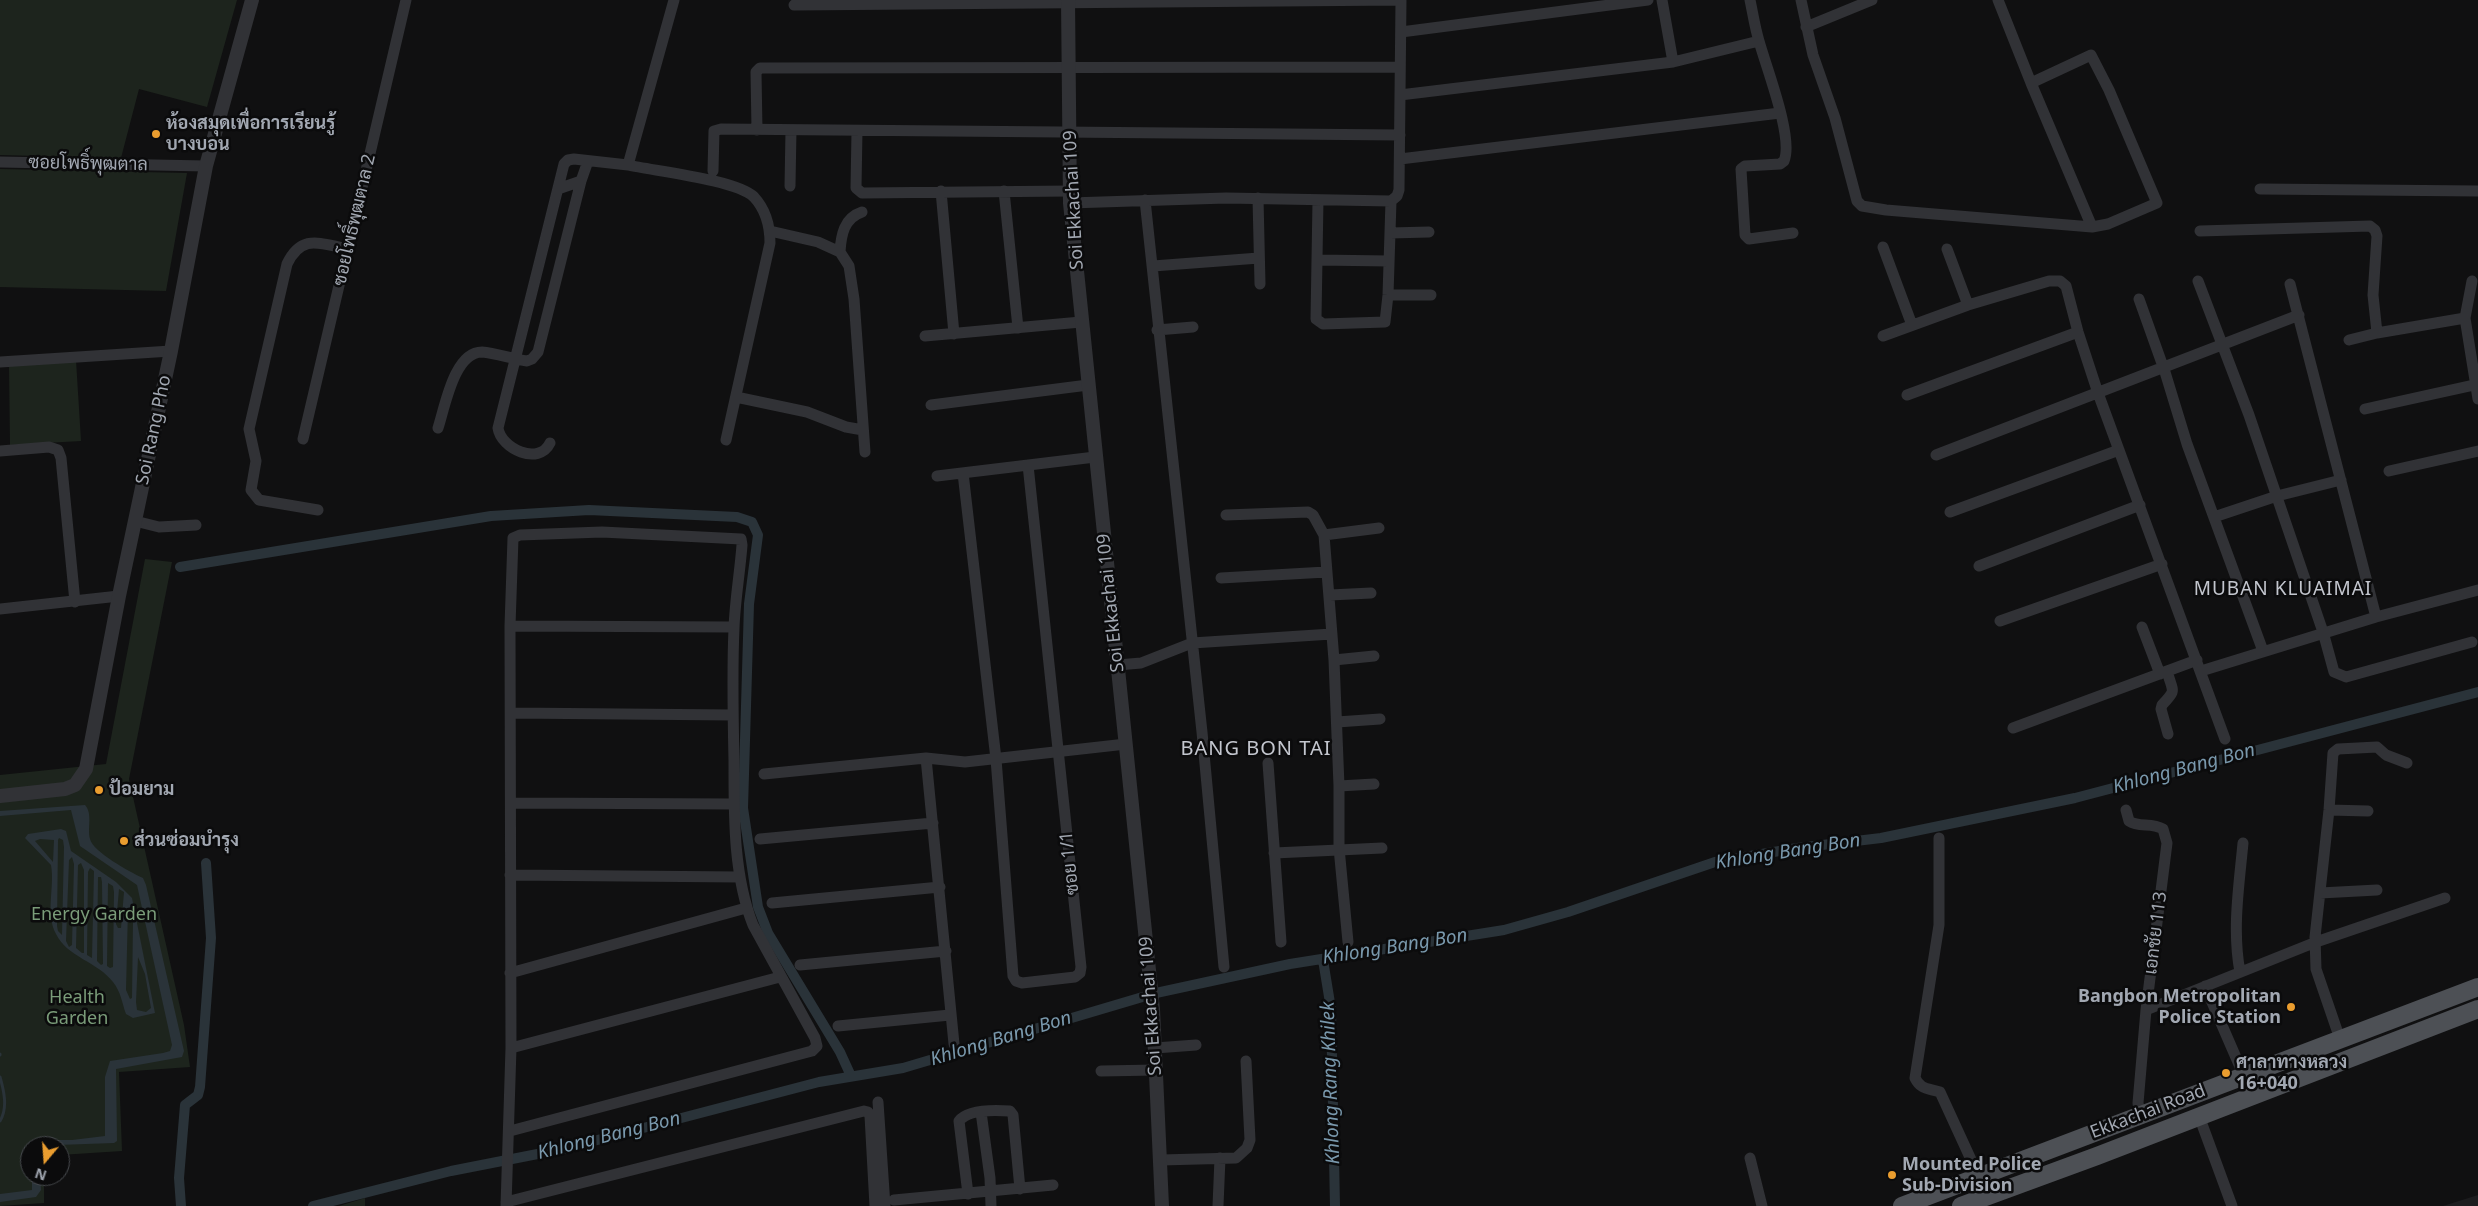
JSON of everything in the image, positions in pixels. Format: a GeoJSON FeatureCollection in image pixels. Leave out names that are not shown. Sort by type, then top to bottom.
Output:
{"type":"FeatureCollection","features":[{"type":"Feature","properties":{"kind":"main road","name":"Ekkachai Road"},"geometry":{"type":"LineString","coordinates":[[1902,1206],[2478,988]]}},
{"type":"Feature","properties":{"kind":"main road","name":"Ekkachai Road"},"geometry":{"type":"LineString","coordinates":[[1961,1206],[2478,1009]]}},
{"type":"Feature","properties":{"kind":"street","name":"Soi Rang Pho"},"geometry":{"type":"LineString","coordinates":[[0,796],[65,789],[75,785],[86,769],[119,596],[171,351],[206,166],[252,0]]}},
{"type":"Feature","properties":{"kind":"street","name":"ซอยโพธิ์พุฒตาล 2"},"geometry":{"type":"LineString","coordinates":[[303,439],[406,0]]}},
{"type":"Feature","properties":{"kind":"street"},"geometry":{"type":"LineString","coordinates":[[628,165],[674,0]]}},
{"type":"Feature","properties":{"kind":"street"},"geometry":{"type":"LineString","coordinates":[[794,5],[1068,1],[1401,0],[1400,190],[1391,201],[1258,198],[1145,200],[1070,197],[1004,191],[862,193],[856,188],[857,131]]}},
{"type":"Feature","properties":{"kind":"street"},"geometry":{"type":"LineString","coordinates":[[1401,32],[1648,0]]}},
{"type":"Feature","properties":{"kind":"street"},"geometry":{"type":"LineString","coordinates":[[1662,0],[1673,62]]}},
{"type":"Feature","properties":{"kind":"street"},"geometry":{"type":"LineString","coordinates":[[1750,0],[1759,41],[1786,139],[1784,161],[1780,164],[1743,167],[1740,172],[1744,230],[1748,239],[1793,233]]}},
{"type":"Feature","properties":{"kind":"street"},"geometry":{"type":"LineString","coordinates":[[1801,0],[1812,55],[1835,118],[1857,202],[1862,206],[1886,210],[2092,227],[2108,224],[2157,203],[2109,90],[2091,55],[2031,83]]}},
{"type":"Feature","properties":{"kind":"street"},"geometry":{"type":"LineString","coordinates":[[1806,27],[1872,0]]}},
{"type":"Feature","properties":{"kind":"street"},"geometry":{"type":"LineString","coordinates":[[1998,0],[2092,227]]}},
{"type":"Feature","properties":{"kind":"street","name":"Soi Ekkachai 109"},"geometry":{"type":"LineString","coordinates":[[1068,1],[1070,197],[1081,322],[1153,1009],[1162,1206]]}},
{"type":"Feature","properties":{"kind":"street"},"geometry":{"type":"LineString","coordinates":[[1400,95],[1673,62],[1759,41]]}},
{"type":"Feature","properties":{"kind":"street"},"geometry":{"type":"LineString","coordinates":[[757,130],[756,72],[760,68],[1400,67]]}},
{"type":"Feature","properties":{"kind":"street"},"geometry":{"type":"LineString","coordinates":[[1400,159],[1780,112]]}},
{"type":"Feature","properties":{"kind":"street"},"geometry":{"type":"LineString","coordinates":[[713,171],[714,131],[721,129],[1400,136]]}},
{"type":"Feature","properties":{"kind":"street"},"geometry":{"type":"LineString","coordinates":[[790,186],[791,130]]}},
{"type":"Feature","properties":{"kind":"street"},"geometry":{"type":"LineString","coordinates":[[550,443],[545,452],[537,455],[524,453],[514,449],[499,434],[498,428],[558,189],[568,160],[588,160],[628,165],[717,183],[753,196],[766,216],[770,231],[770,243],[726,440]]}},
{"type":"Feature","properties":{"kind":"street"},"geometry":{"type":"LineString","coordinates":[[438,428],[456,374],[464,359],[481,352],[527,361],[532,359],[538,352],[588,160]]}},
{"type":"Feature","properties":{"kind":"street","name":"ซอยโพธิ์พุฒตาล"},"geometry":{"type":"LineString","coordinates":[[0,162],[206,166]]}},
{"type":"Feature","properties":{"kind":"street"},"geometry":{"type":"LineString","coordinates":[[558,189],[581,181]]}},
{"type":"Feature","properties":{"kind":"street"},"geometry":{"type":"LineString","coordinates":[[2260,189],[2478,192]]}},
{"type":"Feature","properties":{"kind":"street"},"geometry":{"type":"LineString","coordinates":[[941,191],[954,334]]}},
{"type":"Feature","properties":{"kind":"street"},"geometry":{"type":"LineString","coordinates":[[1004,191],[1018,328]]}},
{"type":"Feature","properties":{"kind":"street"},"geometry":{"type":"LineString","coordinates":[[1258,198],[1260,284]]}},
{"type":"Feature","properties":{"kind":"street"},"geometry":{"type":"LineString","coordinates":[[1145,200],[1224,967]]}},
{"type":"Feature","properties":{"kind":"street"},"geometry":{"type":"LineString","coordinates":[[1318,200],[1316,320],[1319,322],[1382,324],[1386,319],[1388,295],[1391,201]]}},
{"type":"Feature","properties":{"kind":"street"},"geometry":{"type":"LineString","coordinates":[[840,252],[841,237],[849,220],[862,212]]}},
{"type":"Feature","properties":{"kind":"street"},"geometry":{"type":"LineString","coordinates":[[2200,231],[2370,226],[2375,230],[2377,236],[2373,295],[2377,333]]}},
{"type":"Feature","properties":{"kind":"street"},"geometry":{"type":"LineString","coordinates":[[770,231],[818,242],[840,252],[849,266],[852,279],[865,452]]}},
{"type":"Feature","properties":{"kind":"street"},"geometry":{"type":"LineString","coordinates":[[1390,233],[1429,232]]}},
{"type":"Feature","properties":{"kind":"street"},"geometry":{"type":"LineString","coordinates":[[318,510],[259,500],[253,496],[252,490],[256,461],[249,429],[287,264],[292,252],[298,245],[310,243],[349,249]]}},
{"type":"Feature","properties":{"kind":"street"},"geometry":{"type":"LineString","coordinates":[[1883,247],[1912,325]]}},
{"type":"Feature","properties":{"kind":"street"},"geometry":{"type":"LineString","coordinates":[[1947,249],[1968,305]]}},
{"type":"Feature","properties":{"kind":"street"},"geometry":{"type":"LineString","coordinates":[[1153,266],[1259,258]]}},
{"type":"Feature","properties":{"kind":"street"},"geometry":{"type":"LineString","coordinates":[[1318,260],[1389,261]]}},
{"type":"Feature","properties":{"kind":"street"},"geometry":{"type":"LineString","coordinates":[[1883,336],[1968,305],[2049,281],[2060,281],[2066,286],[2078,332],[2098,394],[2226,739]]}},
{"type":"Feature","properties":{"kind":"street"},"geometry":{"type":"LineString","coordinates":[[2198,281],[2223,344],[2277,496],[2323,632],[2334,672],[2346,677],[2472,642]]}},
{"type":"Feature","properties":{"kind":"street"},"geometry":{"type":"LineString","coordinates":[[2472,281],[2465,318],[2478,399]]}},
{"type":"Feature","properties":{"kind":"street"},"geometry":{"type":"LineString","coordinates":[[2290,284],[2376,616]]}},
{"type":"Feature","properties":{"kind":"street"},"geometry":{"type":"LineString","coordinates":[[1388,295],[1431,295]]}},
{"type":"Feature","properties":{"kind":"street"},"geometry":{"type":"LineString","coordinates":[[2139,300],[2164,368],[2187,444],[2263,651]]}},
{"type":"Feature","properties":{"kind":"street"},"geometry":{"type":"LineString","coordinates":[[1936,455],[2098,394],[2299,314]]}},
{"type":"Feature","properties":{"kind":"street"},"geometry":{"type":"LineString","coordinates":[[2348,340],[2377,333],[2465,318]]}},
{"type":"Feature","properties":{"kind":"street"},"geometry":{"type":"LineString","coordinates":[[925,336],[1081,322]]}},
{"type":"Feature","properties":{"kind":"street"},"geometry":{"type":"LineString","coordinates":[[1157,330],[1193,326]]}},
{"type":"Feature","properties":{"kind":"street"},"geometry":{"type":"LineString","coordinates":[[1907,395],[2078,332]]}},
{"type":"Feature","properties":{"kind":"street"},"geometry":{"type":"LineString","coordinates":[[0,362],[171,351]]}},
{"type":"Feature","properties":{"kind":"street"},"geometry":{"type":"LineString","coordinates":[[2365,409],[2477,384]]}},
{"type":"Feature","properties":{"kind":"street"},"geometry":{"type":"LineString","coordinates":[[930,405],[1088,385]]}},
{"type":"Feature","properties":{"kind":"street"},"geometry":{"type":"LineString","coordinates":[[736,397],[807,412],[846,427],[862,430]]}},
{"type":"Feature","properties":{"kind":"street"},"geometry":{"type":"LineString","coordinates":[[0,451],[49,447],[58,450],[61,458],[75,602]]}},
{"type":"Feature","properties":{"kind":"street"},"geometry":{"type":"LineString","coordinates":[[1950,512],[2119,450]]}},
{"type":"Feature","properties":{"kind":"street"},"geometry":{"type":"LineString","coordinates":[[2389,471],[2478,451]]}},
{"type":"Feature","properties":{"kind":"street"},"geometry":{"type":"LineString","coordinates":[[936,476],[1095,457]]}},
{"type":"Feature","properties":{"kind":"street","name":"ซอย 1/1"},"geometry":{"type":"LineString","coordinates":[[996,759],[1013,976],[1016,981],[1022,983],[1075,977],[1080,973],[1081,967],[1028,465]]}},
{"type":"Feature","properties":{"kind":"street"},"geometry":{"type":"LineString","coordinates":[[963,473],[996,759]]}},
{"type":"Feature","properties":{"kind":"street"},"geometry":{"type":"LineString","coordinates":[[2214,517],[2277,496],[2341,480]]}},
{"type":"Feature","properties":{"kind":"street"},"geometry":{"type":"LineString","coordinates":[[1979,566],[2140,505]]}},
{"type":"Feature","properties":{"kind":"street"},"geometry":{"type":"LineString","coordinates":[[1226,515],[1308,512],[1312,515],[1324,535],[1326,572],[1330,595],[1337,722],[1340,786],[1339,848],[1348,942]]}},
{"type":"Feature","properties":{"kind":"street"},"geometry":{"type":"LineString","coordinates":[[135,521],[159,527],[196,525]]}},
{"type":"Feature","properties":{"kind":"street"},"geometry":{"type":"LineString","coordinates":[[1324,535],[1379,528]]}},
{"type":"Feature","properties":{"kind":"street"},"geometry":{"type":"LineString","coordinates":[[509,1137],[812,1051],[817,1046],[816,1038],[753,926],[746,908],[740,877],[734,804],[734,627],[742,545],[740,539],[602,532],[520,535],[513,538],[510,626],[512,713],[510,875],[511,1048],[506,1204],[864,1111],[868,1112],[870,1116],[875,1206]]}},
{"type":"Feature","properties":{"kind":"street"},"geometry":{"type":"LineString","coordinates":[[2000,621],[2162,564]]}},
{"type":"Feature","properties":{"kind":"street"},"geometry":{"type":"LineString","coordinates":[[1221,578],[1326,572]]}},
{"type":"Feature","properties":{"kind":"street"},"geometry":{"type":"LineString","coordinates":[[2013,728],[2164,673],[2263,651],[2376,616],[2478,590]]}},
{"type":"Feature","properties":{"kind":"street"},"geometry":{"type":"LineString","coordinates":[[1330,595],[1370,593]]}},
{"type":"Feature","properties":{"kind":"street"},"geometry":{"type":"LineString","coordinates":[[0,609],[119,596]]}},
{"type":"Feature","properties":{"kind":"street"},"geometry":{"type":"LineString","coordinates":[[510,626],[734,627]]}},
{"type":"Feature","properties":{"kind":"street"},"geometry":{"type":"LineString","coordinates":[[2142,627],[2173,693],[2172,697],[2162,705],[2161,709],[2168,734]]}},
{"type":"Feature","properties":{"kind":"street"},"geometry":{"type":"LineString","coordinates":[[1118,664],[1141,663],[1192,643],[1332,634]]}},
{"type":"Feature","properties":{"kind":"street"},"geometry":{"type":"LineString","coordinates":[[1334,660],[1374,656]]}},
{"type":"Feature","properties":{"kind":"street"},"geometry":{"type":"LineString","coordinates":[[512,713],[734,715]]}},
{"type":"Feature","properties":{"kind":"street"},"geometry":{"type":"LineString","coordinates":[[1337,722],[1380,719]]}},
{"type":"Feature","properties":{"kind":"street"},"geometry":{"type":"LineString","coordinates":[[764,774],[926,758],[965,762],[1126,744]]}},
{"type":"Feature","properties":{"kind":"street"},"geometry":{"type":"LineString","coordinates":[[2340,1040],[2316,968],[2316,942],[2333,753],[2338,749],[2377,746],[2386,755],[2407,763]]}},
{"type":"Feature","properties":{"kind":"street"},"geometry":{"type":"LineString","coordinates":[[926,758],[954,1044]]}},
{"type":"Feature","properties":{"kind":"street"},"geometry":{"type":"LineString","coordinates":[[1268,763],[1281,942]]}},
{"type":"Feature","properties":{"kind":"street"},"geometry":{"type":"LineString","coordinates":[[1340,786],[1374,784]]}},
{"type":"Feature","properties":{"kind":"street"},"geometry":{"type":"LineString","coordinates":[[511,803],[734,804]]}},
{"type":"Feature","properties":{"kind":"street","name":"เอกชัย 113"},"geometry":{"type":"LineString","coordinates":[[2126,810],[2128,821],[2133,824],[2157,825],[2163,829],[2167,843],[2146,1010],[2138,1103],[2140,1115]]}},
{"type":"Feature","properties":{"kind":"street"},"geometry":{"type":"LineString","coordinates":[[2329,810],[2368,811]]}},
{"type":"Feature","properties":{"kind":"street"},"geometry":{"type":"LineString","coordinates":[[760,839],[933,823]]}},
{"type":"Feature","properties":{"kind":"street"},"geometry":{"type":"LineString","coordinates":[[1939,838],[1939,925],[1915,1078],[1918,1085],[1924,1089],[1940,1092],[1979,1177]]}},
{"type":"Feature","properties":{"kind":"street"},"geometry":{"type":"LineString","coordinates":[[2240,972],[2237,955],[2236,914],[2244,843]]}},
{"type":"Feature","properties":{"kind":"street"},"geometry":{"type":"LineString","coordinates":[[1274,853],[1339,848],[1382,848]]}},
{"type":"Feature","properties":{"kind":"street"},"geometry":{"type":"LineString","coordinates":[[510,875],[740,877]]}},
{"type":"Feature","properties":{"kind":"street"},"geometry":{"type":"LineString","coordinates":[[772,903],[940,887]]}},
{"type":"Feature","properties":{"kind":"street"},"geometry":{"type":"LineString","coordinates":[[2320,893],[2377,890]]}},
{"type":"Feature","properties":{"kind":"street"},"geometry":{"type":"LineString","coordinates":[[2146,1010],[2316,942],[2445,898]]}},
{"type":"Feature","properties":{"kind":"street"},"geometry":{"type":"LineString","coordinates":[[510,973],[746,908]]}},
{"type":"Feature","properties":{"kind":"street"},"geometry":{"type":"LineString","coordinates":[[800,965],[946,951]]}},
{"type":"Feature","properties":{"kind":"street"},"geometry":{"type":"LineString","coordinates":[[511,1048],[780,977]]}},
{"type":"Feature","properties":{"kind":"street"},"geometry":{"type":"LineString","coordinates":[[2205,986],[2244,1076]]}},
{"type":"Feature","properties":{"kind":"street"},"geometry":{"type":"LineString","coordinates":[[838,1026],[950,1015]]}},
{"type":"Feature","properties":{"kind":"street"},"geometry":{"type":"LineString","coordinates":[[1155,1048],[1196,1045]]}},
{"type":"Feature","properties":{"kind":"street"},"geometry":{"type":"LineString","coordinates":[[1160,1160],[1236,1158],[1248,1148],[1250,1140],[1246,1061]]}},
{"type":"Feature","properties":{"kind":"street"},"geometry":{"type":"LineString","coordinates":[[1101,1071],[1156,1070]]}},
{"type":"Feature","properties":{"kind":"street"},"geometry":{"type":"LineString","coordinates":[[878,1102],[890,1203],[1053,1185]]}},
{"type":"Feature","properties":{"kind":"street"},"geometry":{"type":"LineString","coordinates":[[968,1194],[960,1121],[965,1115],[982,1112],[1010,1111],[1013,1115],[1020,1188]]}},
{"type":"Feature","properties":{"kind":"street"},"geometry":{"type":"LineString","coordinates":[[982,1112],[991,1206]]}},
{"type":"Feature","properties":{"kind":"street"},"geometry":{"type":"LineString","coordinates":[[2199,1116],[2232,1206]]}},
{"type":"Feature","properties":{"kind":"street"},"geometry":{"type":"LineString","coordinates":[[1218,1206],[1220,1158]]}},
{"type":"Feature","properties":{"kind":"street"},"geometry":{"type":"LineString","coordinates":[[1750,1158],[1762,1206]]}},
{"type":"Feature","properties":{"kind":"shaded area"},"geometry":{"type":"Polygon","coordinates":[[[85,805],[89,813],[89,835],[93,844],[113,861],[143,878],[146,885],[184,1051],[182,1057],[116,1069],[117,1141],[114,1143],[70,1145],[70,1140],[105,1136],[105,1077],[110,1061],[163,1053],[170,1051],[172,1045],[137,885],[80,846],[71,810],[0,816],[0,811],[85,805]]]}},
{"type":"Feature","properties":{"kind":"shaded area"},"geometry":{"type":"Polygon","coordinates":[[[61,829],[66,831],[71,851],[116,882],[132,898],[155,1013],[133,1018],[126,1014],[120,994],[107,975],[75,954],[61,942],[56,934],[51,917],[51,865],[25,838],[28,834],[61,829]],[[59,838],[58,840],[58,931],[62,935],[64,847],[63,840],[59,838]],[[40,839],[35,841],[53,862],[54,840],[40,839]],[[72,857],[69,860],[66,941],[69,947],[72,945],[74,864],[72,857]],[[81,863],[78,865],[76,948],[84,953],[84,870],[81,863]],[[90,868],[88,872],[87,955],[92,958],[94,871],[90,868]],[[98,877],[97,961],[101,965],[103,964],[102,882],[101,877],[98,877]],[[108,883],[107,966],[113,967],[114,892],[113,886],[108,883]],[[119,889],[116,924],[118,928],[121,928],[124,892],[119,889]],[[128,909],[126,990],[130,999],[132,998],[133,920],[132,912],[128,909]],[[138,957],[137,1010],[146,1012],[151,1008],[145,974],[138,957]]]}},
{"type":"Feature","properties":{"kind":"shaded area"},"geometry":{"type":"Polygon","coordinates":[[[32,1186],[41,1186],[41,1190],[36,1197],[0,1202],[0,1194],[32,1190],[32,1186]]]}},
{"type":"Feature","properties":{"kind":"shaded area"},"geometry":{"type":"Polygon","coordinates":[[[2478,1195],[2478,1206],[2443,1206],[2478,1195]]]}},
{"type":"Feature","properties":{"kind":"green space"},"geometry":{"type":"Polygon","coordinates":[[[0,0],[237,0],[207,107],[139,89],[121,158],[0,155],[0,0]]]}},
{"type":"Feature","properties":{"kind":"green space"},"geometry":{"type":"Polygon","coordinates":[[[0,169],[187,173],[166,291],[0,287],[0,169]]]}},
{"type":"Feature","properties":{"kind":"green space"},"geometry":{"type":"Polygon","coordinates":[[[76,360],[81,441],[10,445],[9,364],[76,360]]]}},
{"type":"Feature","properties":{"kind":"green space"},"geometry":{"type":"Polygon","coordinates":[[[145,559],[172,562],[129,779],[184,1025],[190,1067],[119,1072],[122,1151],[70,1154],[70,1136],[20,1136],[20,1186],[44,1186],[44,1203],[0,1206],[0,775],[106,764],[145,559]]]}},
{"type":"Feature","properties":{"kind":"green space"},"geometry":{"type":"Polygon","coordinates":[[[365,1198],[365,1206],[339,1206],[365,1198]]]}},
{"type":"Feature","properties":{"kind":"waterway"},"geometry":{"type":"LineString","coordinates":[[180,567],[491,516],[589,510],[737,517],[752,522],[758,535],[749,604],[743,808],[758,907],[768,933],[840,1052],[851,1076]]}},
{"type":"Feature","properties":{"kind":"waterway","name":"Khlong Bang Bon"},"geometry":{"type":"LineString","coordinates":[[313,1206],[451,1171],[563,1149],[819,1082],[903,1068],[1156,993],[1290,964],[1504,930],[1568,912],[1715,862],[1797,848],[1881,838],[2075,798],[2478,692]]}},
{"type":"Feature","properties":{"kind":"waterway"},"geometry":{"type":"LineString","coordinates":[[181,1206],[179,1178],[185,1105],[198,1095],[200,1087],[211,938],[206,863]]}},
{"type":"Feature","properties":{"kind":"waterway","name":"Khlong Rang Khilek"},"geometry":{"type":"LineString","coordinates":[[1323,960],[1331,1009],[1335,1206]]}},
{"type":"Feature","properties":{"kind":"waterway"},"geometry":{"type":"LineString","coordinates":[[0,1077],[5,1105],[0,1121]]}},
{"type":"Feature","properties":{"kind":"place","name":"ห้องสมุดเพื่อการเรียนรู้ บางบอน"},"geometry":{"type":"Point","coordinates":[156,134]}},
{"type":"Feature","properties":{"kind":"place","name":"ป้อมยาม"},"geometry":{"type":"Point","coordinates":[99,790]}},
{"type":"Feature","properties":{"kind":"place","name":"ส่วนซ่อมบำรุง"},"geometry":{"type":"Point","coordinates":[124,841]}},
{"type":"Feature","properties":{"kind":"place","name":"Bangbon Metropolitan Police Station"},"geometry":{"type":"Point","coordinates":[2291,1007]}},
{"type":"Feature","properties":{"kind":"place","name":"ศาลาทางหลวง 16+040"},"geometry":{"type":"Point","coordinates":[2226,1073]}},
{"type":"Feature","properties":{"kind":"place","name":"Mounted Police Sub-Division"},"geometry":{"type":"Point","coordinates":[1892,1175]}},
{"type":"Feature","properties":{"kind":"district","name":"MUBAN KLUAIMAI"},"geometry":{"type":"Point","coordinates":[2283,590]}},
{"type":"Feature","properties":{"kind":"district","name":"BANG BON TAI"},"geometry":{"type":"Point","coordinates":[1256,749]}},
{"type":"Feature","properties":{"kind":"park label","name":"Energy Garden"},"geometry":{"type":"Point","coordinates":[94,915]}},
{"type":"Feature","properties":{"kind":"park label","name":"Health Garden"},"geometry":{"type":"Point","coordinates":[77,1008]}}]}
